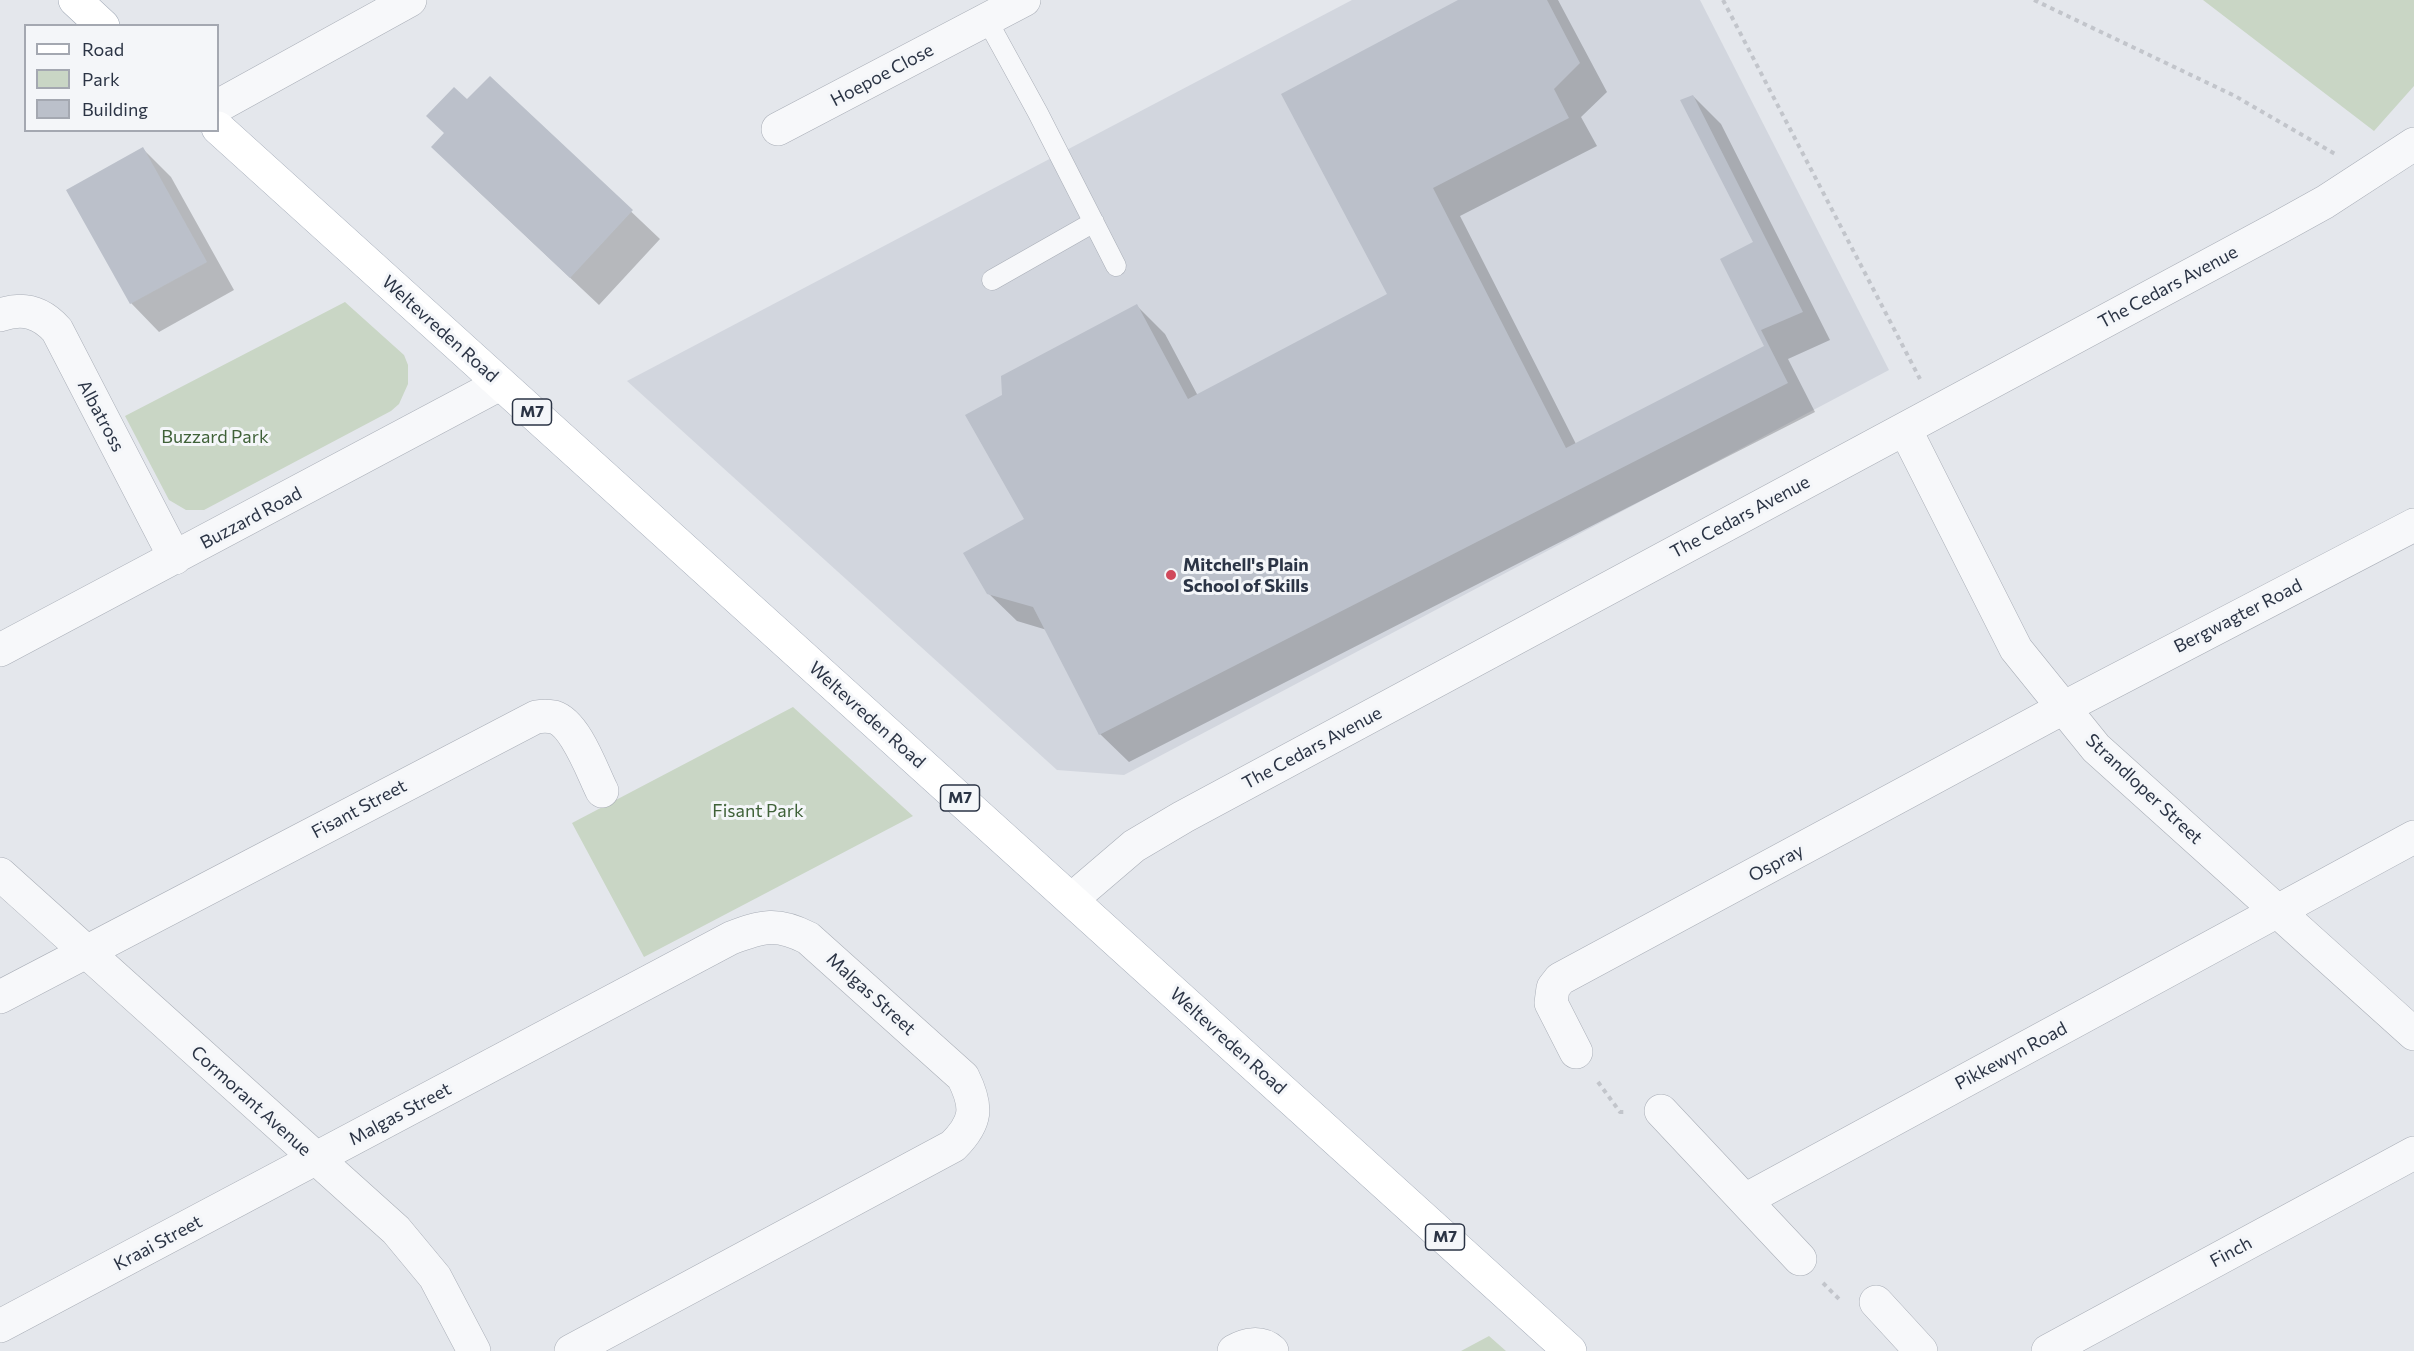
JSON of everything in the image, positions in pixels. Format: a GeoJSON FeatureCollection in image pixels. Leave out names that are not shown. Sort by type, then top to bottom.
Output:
{"type":"FeatureCollection","features":[{"type":"Feature","properties":{"kind":"main road"},"geometry":{"type":"LineString","coordinates":[[75,0],[101,24]]}},
{"type":"Feature","properties":{"kind":"main road","name":"Weltevreden Road"},"geometry":{"type":"LineString","coordinates":[[219,129],[1570,1351]]}},
{"type":"Feature","properties":{"kind":"street"},"geometry":{"type":"LineString","coordinates":[[219,105],[410,0]]}},
{"type":"Feature","properties":{"kind":"street","name":"Hoepoe Close"},"geometry":{"type":"LineString","coordinates":[[778,129],[981,10],[1024,0]]}},
{"type":"Feature","properties":{"kind":"street","name":"The Cedars Avenue"},"geometry":{"type":"LineString","coordinates":[[1072,899],[1134,846],[1184,817],[2287,223],[2370,174],[2414,144]]}},
{"type":"Feature","properties":{"kind":"street","name":"Albatross"},"geometry":{"type":"LineString","coordinates":[[0,315],[20,310],[31,312],[50,322],[57,330],[175,558]]}},
{"type":"Feature","properties":{"kind":"street","name":"Buzzard Road"},"geometry":{"type":"LineString","coordinates":[[0,650],[501,384]]}},
{"type":"Feature","properties":{"kind":"street","name":"Strandloper Street"},"geometry":{"type":"LineString","coordinates":[[1905,429],[2016,649],[2096,748],[2414,1034]]}},
{"type":"Feature","properties":{"kind":"street","name":"Bergwagter Road"},"geometry":{"type":"LineString","coordinates":[[2063,708],[2414,525]]}},
{"type":"Feature","properties":{"kind":"street","name":"Ospray"},"geometry":{"type":"LineString","coordinates":[[1576,1052],[1551,1003],[1553,988],[1560,979],[2063,708]]}},
{"type":"Feature","properties":{"kind":"street","name":"Fisant Street"},"geometry":{"type":"LineString","coordinates":[[86,952],[536,717],[555,718],[573,732],[602,791]]}},
{"type":"Feature","properties":{"kind":"street"},"geometry":{"type":"LineString","coordinates":[[2277,912],[2414,837]]}},
{"type":"Feature","properties":{"kind":"street","name":"Cormorant Avenue"},"geometry":{"type":"LineString","coordinates":[[0,874],[396,1230],[435,1277],[474,1351]]}},
{"type":"Feature","properties":{"kind":"street","name":"Pikkewyn Road"},"geometry":{"type":"LineString","coordinates":[[1745,1200],[2277,912]]}},
{"type":"Feature","properties":{"kind":"street","name":"Malgas Street"},"geometry":{"type":"LineString","coordinates":[[316,1159],[731,938],[757,929],[788,928],[808,938],[963,1077],[971,1094],[974,1114],[967,1132],[953,1146],[571,1351]]}},
{"type":"Feature","properties":{"kind":"street"},"geometry":{"type":"LineString","coordinates":[[0,997],[86,952]]}},
{"type":"Feature","properties":{"kind":"street"},"geometry":{"type":"LineString","coordinates":[[1661,1111],[1800,1259]]}},
{"type":"Feature","properties":{"kind":"street","name":"Finch"},"geometry":{"type":"LineString","coordinates":[[2048,1351],[2414,1153]]}},
{"type":"Feature","properties":{"kind":"street","name":"Kraai Street"},"geometry":{"type":"LineString","coordinates":[[0,1326],[316,1159]]}},
{"type":"Feature","properties":{"kind":"street"},"geometry":{"type":"LineString","coordinates":[[1876,1302],[1921,1351]]}},
{"type":"Feature","properties":{"kind":"street"},"geometry":{"type":"LineString","coordinates":[[1234,1351],[1254,1344],[1267,1347],[1272,1351]]}},
{"type":"Feature","properties":{"kind":"lane"},"geometry":{"type":"LineString","coordinates":[[981,10],[1038,113],[1116,266]]}},
{"type":"Feature","properties":{"kind":"lane"},"geometry":{"type":"LineString","coordinates":[[992,280],[1094,222]]}},
{"type":"Feature","properties":{"kind":"path"},"geometry":{"type":"LineString","coordinates":[[1724,0],[1937,411]]}},
{"type":"Feature","properties":{"kind":"path"},"geometry":{"type":"LineString","coordinates":[[2034,0],[2235,96],[2370,174]]}},
{"type":"Feature","properties":{"kind":"path"},"geometry":{"type":"LineString","coordinates":[[1576,1052],[1620,1112],[1661,1111]]}},
{"type":"Feature","properties":{"kind":"path"},"geometry":{"type":"LineString","coordinates":[[1800,1259],[1847,1307],[1876,1302]]}},
{"type":"Feature","properties":{"kind":"shaded area","name":"Mitchell's Plain School of Skills"},"geometry":{"type":"Polygon","coordinates":[[[1352,0],[1700,0],[1889,370],[1124,775],[1057,770],[627,381],[1352,0]]]}},
{"type":"Feature","properties":{"kind":"green space"},"geometry":{"type":"Polygon","coordinates":[[[2203,0],[2414,0],[2414,86],[2374,131],[2203,0]]]}},
{"type":"Feature","properties":{"kind":"green space","name":"Buzzard Park"},"geometry":{"type":"Polygon","coordinates":[[[345,302],[404,355],[408,365],[408,384],[399,404],[391,411],[204,510],[186,510],[169,500],[125,416],[345,302]]]}},
{"type":"Feature","properties":{"kind":"green space","name":"Fisant Park"},"geometry":{"type":"Polygon","coordinates":[[[793,707],[913,816],[644,957],[572,823],[793,707]]]}},
{"type":"Feature","properties":{"kind":"green space"},"geometry":{"type":"Polygon","coordinates":[[[1489,1336],[1506,1351],[1461,1351],[1489,1336]]]}},
{"type":"Feature","properties":{"kind":"building"},"geometry":{"type":"Polygon","coordinates":[[[1458,0],[1547,0],[1580,63],[1554,89],[1569,118],[1433,188],[1566,448],[1764,346],[1720,259],[1753,242],[1680,100],[1693,95],[1803,312],[1761,330],[1788,383],[1099,735],[1033,607],[987,594],[963,553],[1024,519],[965,415],[1002,395],[1001,376],[1137,304],[1188,399],[1387,294],[1281,94],[1458,0]]]}},
{"type":"Feature","properties":{"kind":"building"},"geometry":{"type":"Polygon","coordinates":[[[490,76],[633,210],[570,278],[431,147],[444,133],[426,116],[454,87],[467,99],[490,76]]]}},
{"type":"Feature","properties":{"kind":"building"},"geometry":{"type":"Polygon","coordinates":[[[143,147],[207,262],[130,304],[66,190],[143,147]]]}},
{"type":"Feature","properties":{"kind":"place","name":"Mitchell's Plain School of Skills"},"geometry":{"type":"Point","coordinates":[1171,575]}}]}
